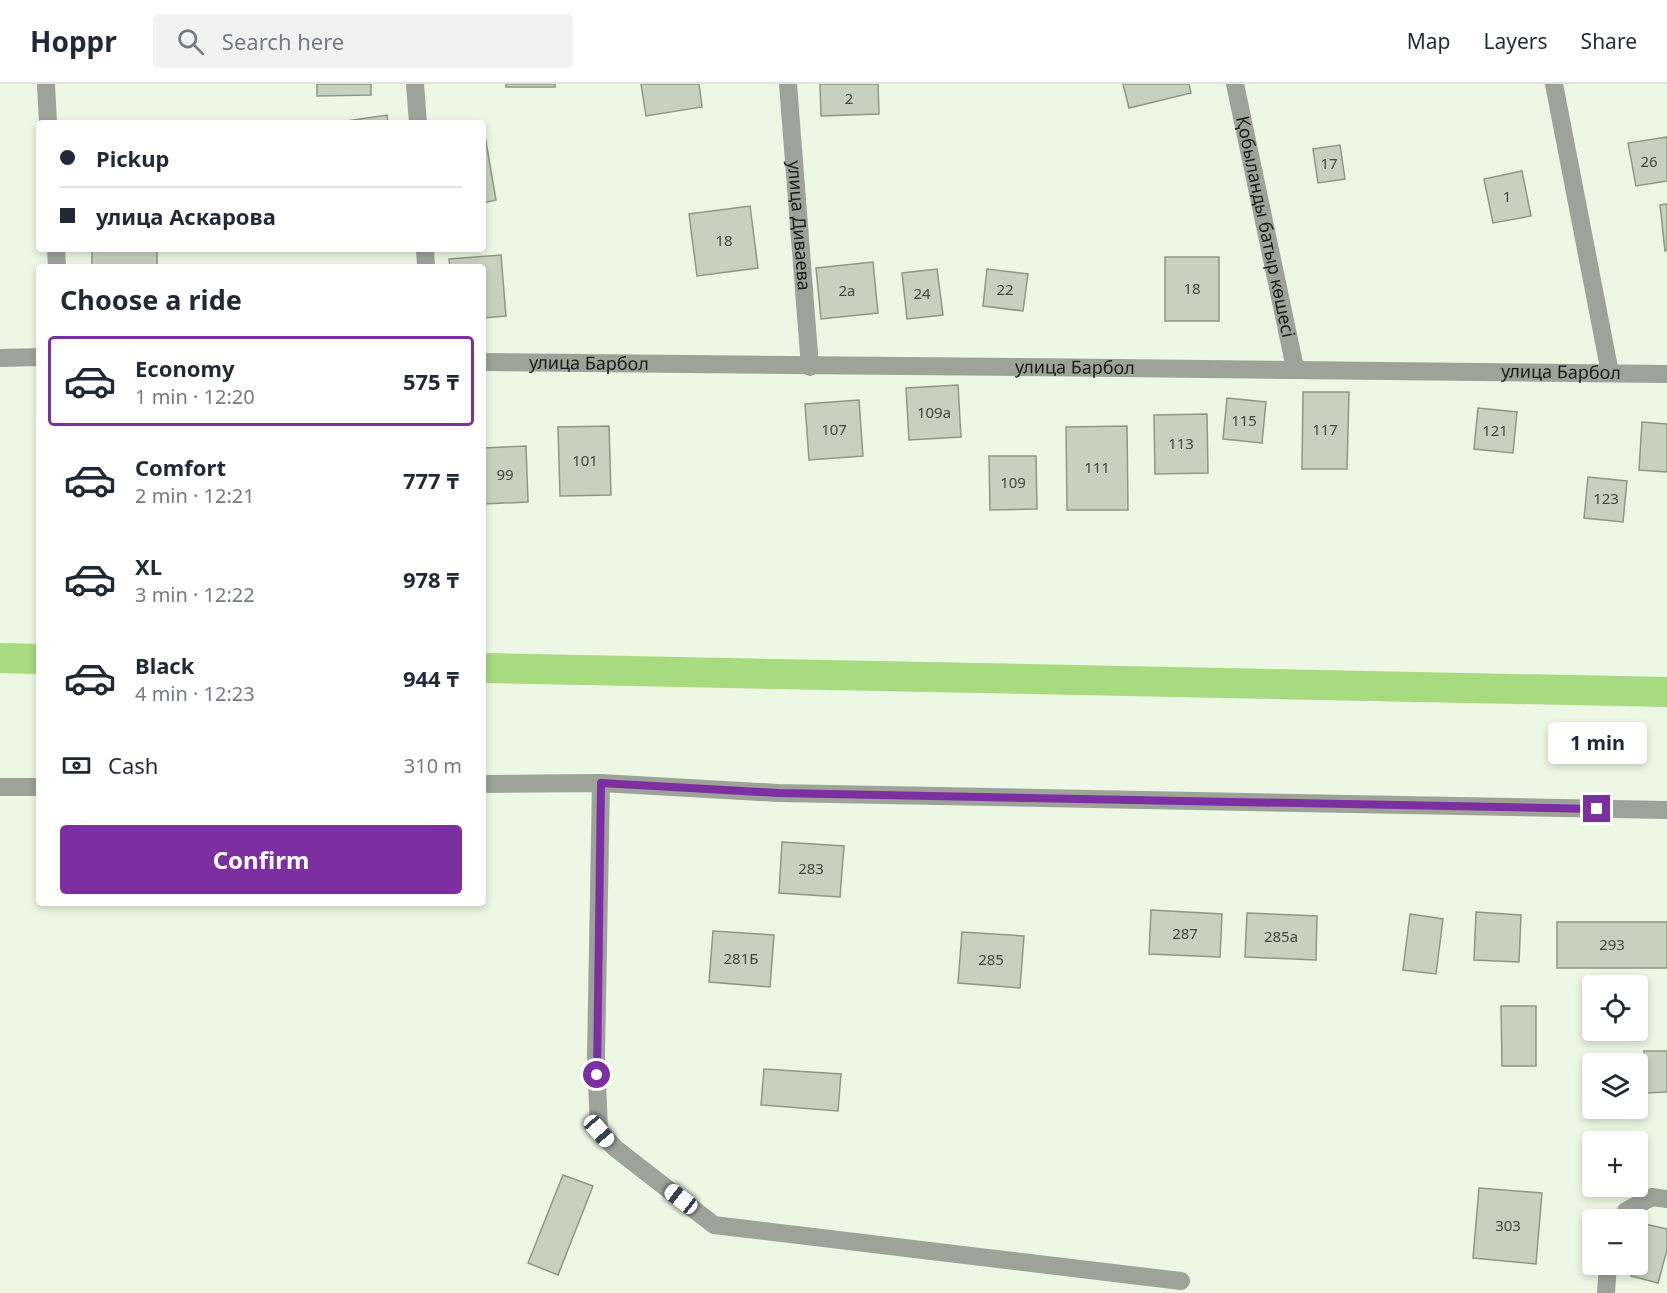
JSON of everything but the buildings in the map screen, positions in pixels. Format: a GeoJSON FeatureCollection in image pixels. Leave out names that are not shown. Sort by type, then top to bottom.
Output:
{"type":"FeatureCollection","features":[{"type":"Feature","properties":{"kind":"street"},"geometry":{"type":"LineString","coordinates":[[46,84],[48,120]]}},
{"type":"Feature","properties":{"kind":"street"},"geometry":{"type":"LineString","coordinates":[[415,84],[418,120]]}},
{"type":"Feature","properties":{"kind":"street","name":"улица Диваева"},"geometry":{"type":"LineString","coordinates":[[788,84],[810,367]]}},
{"type":"Feature","properties":{"kind":"street","name":"Қобыланды батыр көшесі"},"geometry":{"type":"LineString","coordinates":[[1235,84],[1295,368]]}},
{"type":"Feature","properties":{"kind":"street"},"geometry":{"type":"LineString","coordinates":[[1554,84],[1610,373]]}},
{"type":"Feature","properties":{"kind":"street"},"geometry":{"type":"LineString","coordinates":[[0,358],[36,357]]}},
{"type":"Feature","properties":{"kind":"street","name":"улица Барбол"},"geometry":{"type":"LineString","coordinates":[[486,362],[810,367],[1295,368],[1667,374]]}},
{"type":"Feature","properties":{"kind":"street"},"geometry":{"type":"LineString","coordinates":[[486,784],[601,783],[778,793],[1667,810]]}},
{"type":"Feature","properties":{"kind":"street"},"geometry":{"type":"LineString","coordinates":[[601,783],[596,1056],[599,1131],[615,1148],[714,1225],[1181,1281]]}},
{"type":"Feature","properties":{"kind":"street"},"geometry":{"type":"LineString","coordinates":[[0,787],[36,787]]}},
{"type":"Feature","properties":{"kind":"street"},"geometry":{"type":"LineString","coordinates":[[1631,1209],[1652,1197],[1667,1199]]}},
{"type":"Feature","properties":{"kind":"street"},"geometry":{"type":"LineString","coordinates":[[1606,1293],[1607,1275]]}},
{"type":"Feature","properties":{"kind":"waterway"},"geometry":{"type":"LineString","coordinates":[[0,658],[36,659]]}},
{"type":"Feature","properties":{"kind":"waterway"},"geometry":{"type":"LineString","coordinates":[[486,668],[1667,692]]}},
{"type":"Feature","properties":{"kind":"route"},"geometry":{"type":"LineString","coordinates":[[597,1075],[601,783],[778,793],[1597,809]]}}]}
